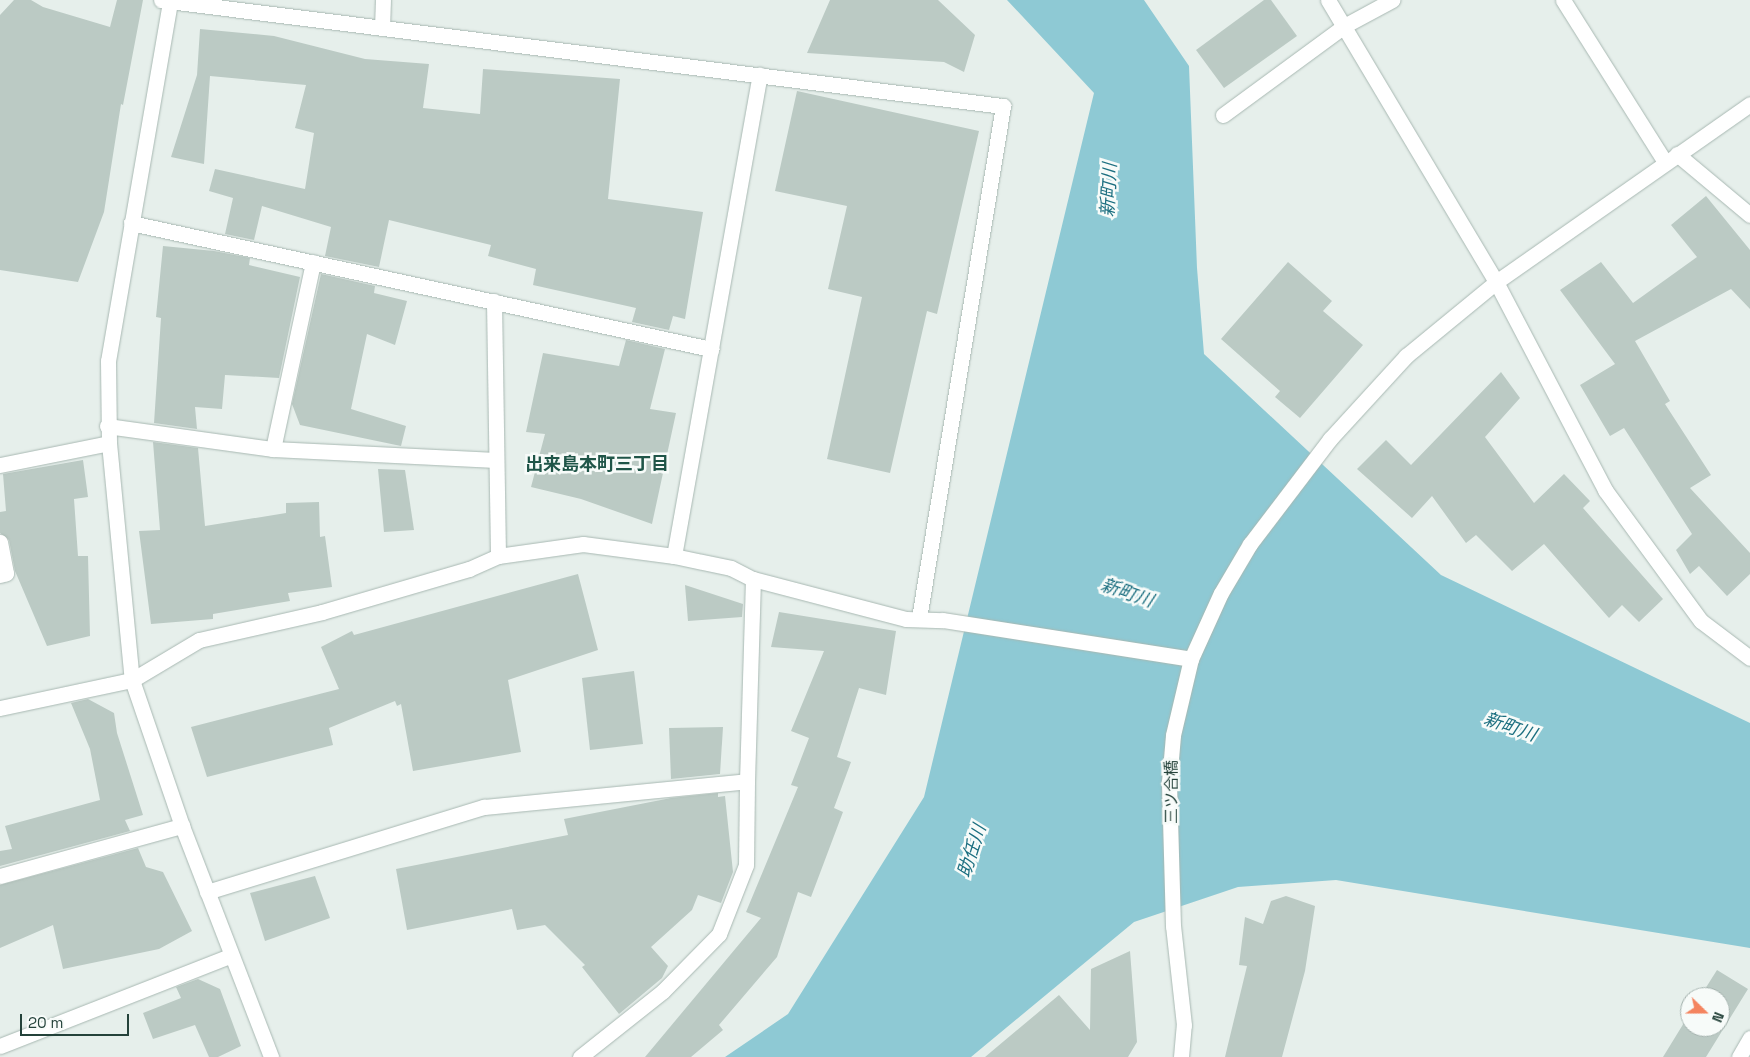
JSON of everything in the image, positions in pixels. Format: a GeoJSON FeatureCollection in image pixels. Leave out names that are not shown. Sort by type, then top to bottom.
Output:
{"type":"FeatureCollection","features":[{"type":"Feature","properties":{"kind":"street"},"geometry":{"type":"LineString","coordinates":[[382,28],[383,0]]}},
{"type":"Feature","properties":{"kind":"street"},"geometry":{"type":"LineString","coordinates":[[1328,0],[1496,282],[1605,490],[1701,621],[1750,658]]}},
{"type":"Feature","properties":{"kind":"street"},"geometry":{"type":"LineString","coordinates":[[1223,115],[1344,26],[1392,0]]}},
{"type":"Feature","properties":{"kind":"street"},"geometry":{"type":"LineString","coordinates":[[1563,0],[1671,158],[1750,214]]}},
{"type":"Feature","properties":{"kind":"street"},"geometry":{"type":"LineString","coordinates":[[271,1057],[230,956],[182,826],[132,680],[107,426],[108,360],[132,223],[165,1],[1003,106],[920,618]]}},
{"type":"Feature","properties":{"kind":"street"},"geometry":{"type":"LineString","coordinates":[[674,556],[760,75]]}},
{"type":"Feature","properties":{"kind":"street","name":"三ツ合橋"},"geometry":{"type":"LineString","coordinates":[[1181,1057],[1184,1026],[1173,926],[1169,782],[1173,735],[1192,659],[1222,593],[1250,544],[1330,439],[1406,356],[1496,282],[1750,104]]}},
{"type":"Feature","properties":{"kind":"street"},"geometry":{"type":"LineString","coordinates":[[132,223],[711,350]]}},
{"type":"Feature","properties":{"kind":"street"},"geometry":{"type":"LineString","coordinates":[[273,449],[313,262]]}},
{"type":"Feature","properties":{"kind":"street"},"geometry":{"type":"LineString","coordinates":[[494,301],[498,556]]}},
{"type":"Feature","properties":{"kind":"street"},"geometry":{"type":"LineString","coordinates":[[107,426],[273,449],[496,460]]}},
{"type":"Feature","properties":{"kind":"street"},"geometry":{"type":"LineString","coordinates":[[0,465],[109,443]]}},
{"type":"Feature","properties":{"kind":"street"},"geometry":{"type":"LineString","coordinates":[[0,542],[6,573],[0,575]]}},
{"type":"Feature","properties":{"kind":"street"},"geometry":{"type":"LineString","coordinates":[[0,708],[132,680],[199,640],[331,609],[469,569],[498,556],[582,544],[674,556],[731,568],[753,579],[906,619],[943,620],[1192,659]]}},
{"type":"Feature","properties":{"kind":"street"},"geometry":{"type":"LineString","coordinates":[[580,1057],[663,991],[719,934],[746,865],[753,579]]}},
{"type":"Feature","properties":{"kind":"street"},"geometry":{"type":"LineString","coordinates":[[207,892],[484,807],[747,781]]}},
{"type":"Feature","properties":{"kind":"street"},"geometry":{"type":"LineString","coordinates":[[0,876],[182,826]]}},
{"type":"Feature","properties":{"kind":"street"},"geometry":{"type":"LineString","coordinates":[[0,1046],[230,956]]}},
{"type":"Feature","properties":{"kind":"street"},"geometry":{"type":"LineString","coordinates":[[1739,1057],[1750,1038]]}},
{"type":"Feature","properties":{"kind":"water"},"geometry":{"type":"Polygon","coordinates":[[[1007,0],[1144,0],[1189,66],[1197,268],[1204,354],[1441,575],[1750,723],[1750,948],[1336,880],[1238,887],[1134,922],[971,1057],[725,1057],[788,1014],[924,797],[1094,93],[1007,0]]]}},
{"type":"Feature","properties":{"kind":"building"},"geometry":{"type":"Polygon","coordinates":[[[14,0],[31,0],[43,7],[110,27],[117,0],[143,0],[123,105],[121,104],[104,212],[78,282],[0,270],[0,15],[14,0]]]}},
{"type":"Feature","properties":{"kind":"building"},"geometry":{"type":"Polygon","coordinates":[[[830,0],[938,0],[975,35],[964,72],[944,62],[807,53],[830,0]]]}},
{"type":"Feature","properties":{"kind":"building"},"geometry":{"type":"Polygon","coordinates":[[[1264,0],[1271,0],[1297,36],[1224,88],[1196,50],[1264,0]]]}},
{"type":"Feature","properties":{"kind":"building"},"geometry":{"type":"Polygon","coordinates":[[[200,29],[274,36],[365,59],[429,64],[423,108],[480,114],[483,69],[620,79],[608,199],[703,212],[685,319],[673,316],[669,330],[632,322],[636,308],[533,285],[536,269],[488,256],[491,245],[389,220],[379,267],[325,256],[331,227],[262,206],[254,240],[225,234],[233,198],[209,191],[215,169],[305,189],[314,133],[295,128],[306,85],[210,76],[204,164],[171,157],[197,75],[200,29]]]}},
{"type":"Feature","properties":{"kind":"building"},"geometry":{"type":"Polygon","coordinates":[[[797,91],[979,131],[937,314],[927,311],[890,473],[827,459],[862,297],[828,289],[847,206],[775,191],[797,91]]]}},
{"type":"Feature","properties":{"kind":"building"},"geometry":{"type":"Polygon","coordinates":[[[1706,196],[1750,250],[1750,309],[1731,289],[1635,341],[1670,401],[1665,404],[1711,475],[1690,488],[1750,553],[1750,574],[1727,596],[1699,566],[1690,574],[1676,550],[1692,534],[1624,428],[1610,436],[1580,385],[1615,364],[1560,290],[1601,262],[1633,303],[1697,257],[1671,225],[1706,196]]]}},
{"type":"Feature","properties":{"kind":"building"},"geometry":{"type":"Polygon","coordinates":[[[163,246],[214,251],[250,258],[249,265],[300,277],[279,378],[225,375],[222,409],[195,407],[197,429],[154,423],[161,318],[156,317],[163,246]]]}},
{"type":"Feature","properties":{"kind":"building"},"geometry":{"type":"Polygon","coordinates":[[[1288,262],[1332,301],[1323,311],[1363,345],[1300,418],[1275,397],[1280,391],[1221,339],[1288,262]]]}},
{"type":"Feature","properties":{"kind":"building"},"geometry":{"type":"Polygon","coordinates":[[[321,274],[375,286],[374,293],[407,301],[395,345],[367,334],[351,409],[406,426],[401,446],[300,425],[292,404],[321,274]]]}},
{"type":"Feature","properties":{"kind":"building"},"geometry":{"type":"Polygon","coordinates":[[[626,340],[665,349],[650,409],[676,413],[652,524],[581,499],[531,487],[545,434],[526,432],[543,353],[619,366],[626,340]]]}},
{"type":"Feature","properties":{"kind":"building"},"geometry":{"type":"Polygon","coordinates":[[[1501,372],[1520,398],[1485,437],[1534,503],[1564,474],[1590,501],[1583,508],[1663,599],[1639,622],[1622,605],[1609,618],[1544,544],[1512,571],[1476,535],[1466,543],[1432,496],[1412,518],[1357,469],[1386,440],[1411,465],[1501,372]]]}},
{"type":"Feature","properties":{"kind":"building"},"geometry":{"type":"Polygon","coordinates":[[[153,442],[198,448],[205,526],[286,513],[286,503],[319,502],[320,537],[325,536],[332,587],[288,593],[290,601],[213,614],[213,619],[151,624],[139,531],[160,530],[153,442]]]}},
{"type":"Feature","properties":{"kind":"building"},"geometry":{"type":"Polygon","coordinates":[[[83,460],[88,497],[74,499],[78,556],[88,556],[90,636],[47,646],[15,571],[9,540],[0,533],[0,512],[6,511],[3,474],[83,460]]]}},
{"type":"Feature","properties":{"kind":"building"},"geometry":{"type":"Polygon","coordinates":[[[378,469],[405,470],[414,530],[384,532],[378,469]]]}},
{"type":"Feature","properties":{"kind":"building"},"geometry":{"type":"Polygon","coordinates":[[[578,574],[598,650],[508,680],[521,752],[413,771],[401,704],[397,706],[395,701],[329,728],[333,745],[207,777],[191,727],[339,689],[321,647],[352,631],[354,635],[578,574]]]}},
{"type":"Feature","properties":{"kind":"building"},"geometry":{"type":"Polygon","coordinates":[[[685,585],[743,604],[742,617],[688,621],[685,585]]]}},
{"type":"Feature","properties":{"kind":"building"},"geometry":{"type":"Polygon","coordinates":[[[779,612],[896,631],[886,695],[859,688],[837,757],[851,762],[834,808],[843,812],[811,897],[798,892],[777,957],[719,1025],[723,1030],[691,1057],[645,1057],[761,918],[746,912],[798,787],[791,785],[809,738],[791,731],[824,651],[771,647],[779,612]]]}},
{"type":"Feature","properties":{"kind":"building"},"geometry":{"type":"Polygon","coordinates":[[[634,671],[643,744],[590,750],[582,678],[634,671]]]}},
{"type":"Feature","properties":{"kind":"building"},"geometry":{"type":"Polygon","coordinates":[[[88,699],[114,713],[117,733],[143,815],[125,820],[130,831],[0,866],[0,851],[12,849],[5,826],[100,800],[90,749],[71,703],[88,699]]]}},
{"type":"Feature","properties":{"kind":"building"},"geometry":{"type":"Polygon","coordinates":[[[723,727],[720,774],[671,779],[669,728],[723,727]]]}},
{"type":"Feature","properties":{"kind":"building"},"geometry":{"type":"Polygon","coordinates":[[[718,793],[718,797],[725,796],[733,872],[721,903],[698,895],[692,910],[651,947],[668,966],[662,978],[619,1014],[582,967],[585,965],[545,925],[517,930],[512,909],[407,930],[396,869],[568,835],[564,819],[671,798],[718,793]]]}},
{"type":"Feature","properties":{"kind":"building"},"geometry":{"type":"Polygon","coordinates":[[[138,848],[146,867],[163,872],[192,931],[159,949],[63,969],[53,925],[0,948],[0,885],[138,848]]]}},
{"type":"Feature","properties":{"kind":"building"},"geometry":{"type":"Polygon","coordinates":[[[315,876],[330,918],[265,941],[250,893],[315,876]]]}},
{"type":"Feature","properties":{"kind":"building"},"geometry":{"type":"Polygon","coordinates":[[[1286,896],[1315,906],[1305,971],[1282,1057],[1225,1057],[1247,966],[1239,965],[1245,917],[1263,924],[1271,901],[1286,896]]]}},
{"type":"Feature","properties":{"kind":"building"},"geometry":{"type":"Polygon","coordinates":[[[1130,951],[1137,1042],[1128,1057],[985,1057],[1059,995],[1090,1030],[1091,969],[1130,951]]]}},
{"type":"Feature","properties":{"kind":"building"},"geometry":{"type":"Polygon","coordinates":[[[1717,970],[1748,989],[1730,1018],[1730,987],[1706,987],[1717,970]]]}},
{"type":"Feature","properties":{"kind":"building"},"geometry":{"type":"Polygon","coordinates":[[[198,979],[220,989],[241,1046],[218,1057],[209,1057],[195,1025],[153,1039],[143,1013],[181,998],[176,987],[198,979]]]}},
{"type":"Feature","properties":{"kind":"building"},"geometry":{"type":"Polygon","coordinates":[[[1680,1029],[1680,1037],[1718,1037],[1706,1057],[1663,1057],[1680,1029]]]}},
{"type":"Feature","properties":{"kind":"district","name":"出来島本町三丁目"},"geometry":{"type":"Point","coordinates":[597,464]}},
{"type":"Feature","properties":{"kind":"water label","name":"新町川"},"geometry":{"type":"Point","coordinates":[1109,190]}},
{"type":"Feature","properties":{"kind":"water label","name":"新町川"},"geometry":{"type":"Point","coordinates":[1127,593]}},
{"type":"Feature","properties":{"kind":"water label","name":"新町川"},"geometry":{"type":"Point","coordinates":[1510,727]}},
{"type":"Feature","properties":{"kind":"water label","name":"助任川"},"geometry":{"type":"Point","coordinates":[972,851]}}]}
